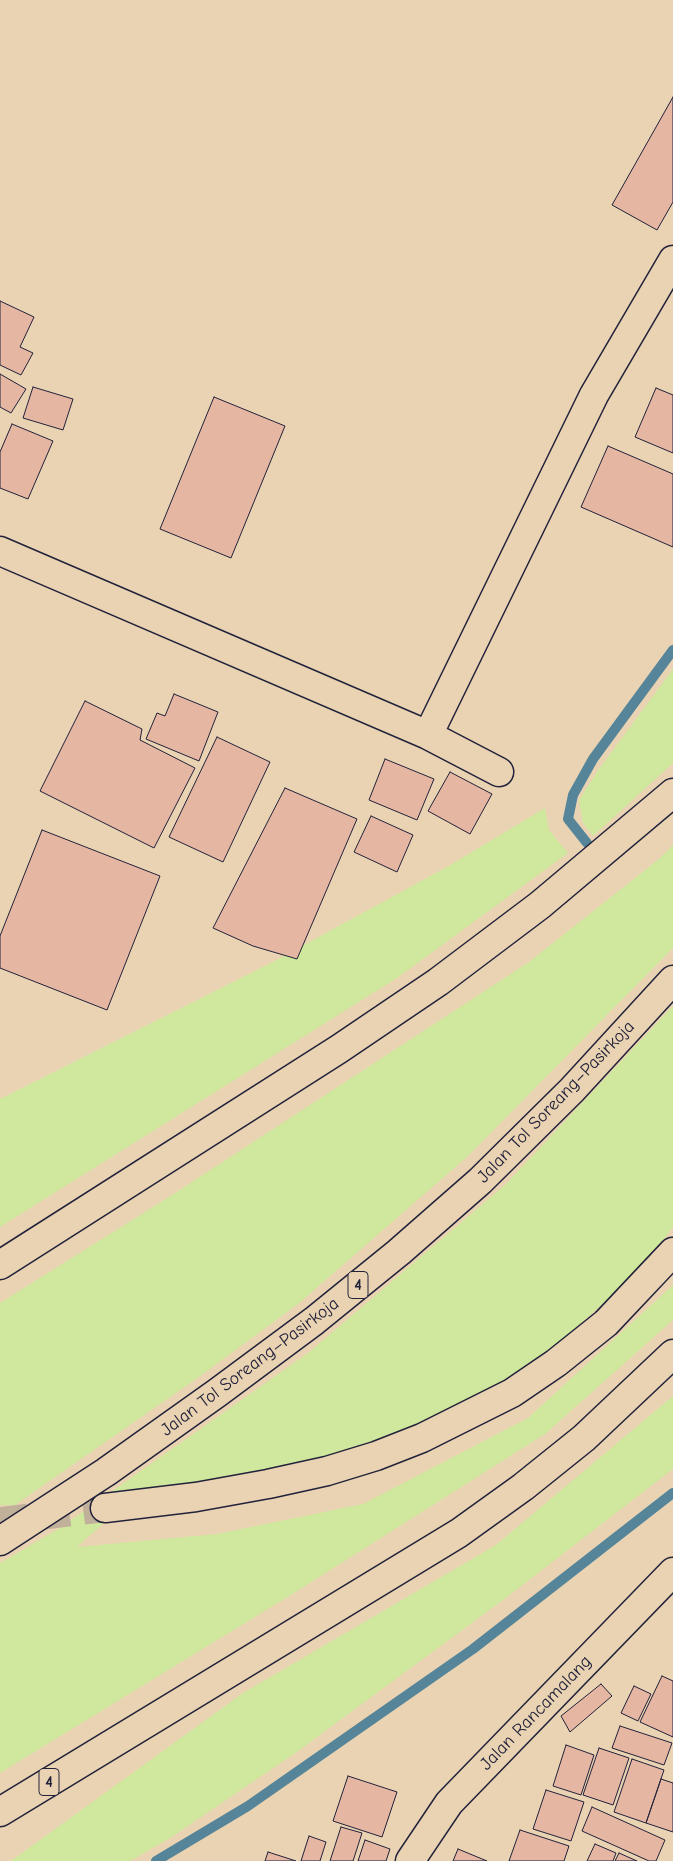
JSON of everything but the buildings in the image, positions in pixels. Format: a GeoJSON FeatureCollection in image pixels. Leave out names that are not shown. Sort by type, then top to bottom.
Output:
{"type":"FeatureCollection","features":[{"type":"Feature","properties":{"kind":"main road"},"geometry":{"type":"LineString","coordinates":[[428,735],[594,395],[673,260]]}},
{"type":"Feature","properties":{"kind":"main road"},"geometry":{"type":"LineString","coordinates":[[0,551],[428,735],[499,772]]}},
{"type":"Feature","properties":{"kind":"main road"},"geometry":{"type":"LineString","coordinates":[[0,1265],[339,1049],[438,982],[540,905],[673,793]]}},
{"type":"Feature","properties":{"kind":"main road","name":"Jalan Tol Soreang–Pasirkoja"},"geometry":{"type":"LineString","coordinates":[[0,1541],[106,1472],[216,1393],[314,1321],[399,1252],[480,1181],[572,1090],[673,980]]}},
{"type":"Feature","properties":{"kind":"main road"},"geometry":{"type":"LineString","coordinates":[[105,1508],[196,1497],[278,1482],[327,1471],[376,1456],[422,1438],[512,1392],[556,1363],[606,1322],[673,1252]]}},
{"type":"Feature","properties":{"kind":"main road","name":"4"},"geometry":{"type":"LineString","coordinates":[[0,1812],[459,1533],[524,1487],[584,1438],[673,1354]]}},
{"type":"Feature","properties":{"kind":"main road","name":"Jalan Rancamalang"},"geometry":{"type":"LineString","coordinates":[[410,1861],[449,1803],[673,1572]]}},
{"type":"Feature","properties":{"kind":"main road"},"geometry":{"type":"LineString","coordinates":[[0,1820],[99,1752]]}},
{"type":"Feature","properties":{"kind":"green space"},"geometry":{"type":"Polygon","coordinates":[[[673,669],[673,763],[593,836],[583,823],[579,800],[599,769],[673,669]]]}},
{"type":"Feature","properties":{"kind":"green space"},"geometry":{"type":"Polygon","coordinates":[[[545,808],[549,830],[568,853],[397,978],[0,1227],[0,1099],[269,964],[447,867],[545,808]]]}},
{"type":"Feature","properties":{"kind":"green space"},"geometry":{"type":"Polygon","coordinates":[[[673,845],[673,948],[467,1157],[298,1304],[196,1379],[15,1505],[0,1505],[0,1303],[169,1197],[529,962],[659,859],[673,845]]]}},
{"type":"Feature","properties":{"kind":"green space"},"geometry":{"type":"Polygon","coordinates":[[[673,1006],[673,1227],[640,1272],[517,1378],[364,1451],[132,1498],[77,1547],[217,1534],[363,1504],[528,1418],[673,1285],[673,1320],[545,1434],[294,1593],[0,1773],[0,1563],[60,1528],[308,1353],[505,1185],[673,1006]]]}},
{"type":"Feature","properties":{"kind":"green space"},"geometry":{"type":"Polygon","coordinates":[[[673,1396],[673,1469],[503,1600],[294,1754],[170,1838],[130,1861],[11,1861],[243,1693],[496,1545],[673,1396]]]}},
{"type":"Feature","properties":{"kind":"waterway"},"geometry":{"type":"LineString","coordinates":[[587,843],[568,819],[573,795],[593,759],[673,650]]}},
{"type":"Feature","properties":{"kind":"waterway"},"geometry":{"type":"LineString","coordinates":[[156,1861],[248,1806],[473,1649],[673,1493]]}},
{"type":"Feature","properties":{"kind":"tunnel"},"geometry":{"type":"LineString","coordinates":[[0,1521],[105,1508]]}}]}
